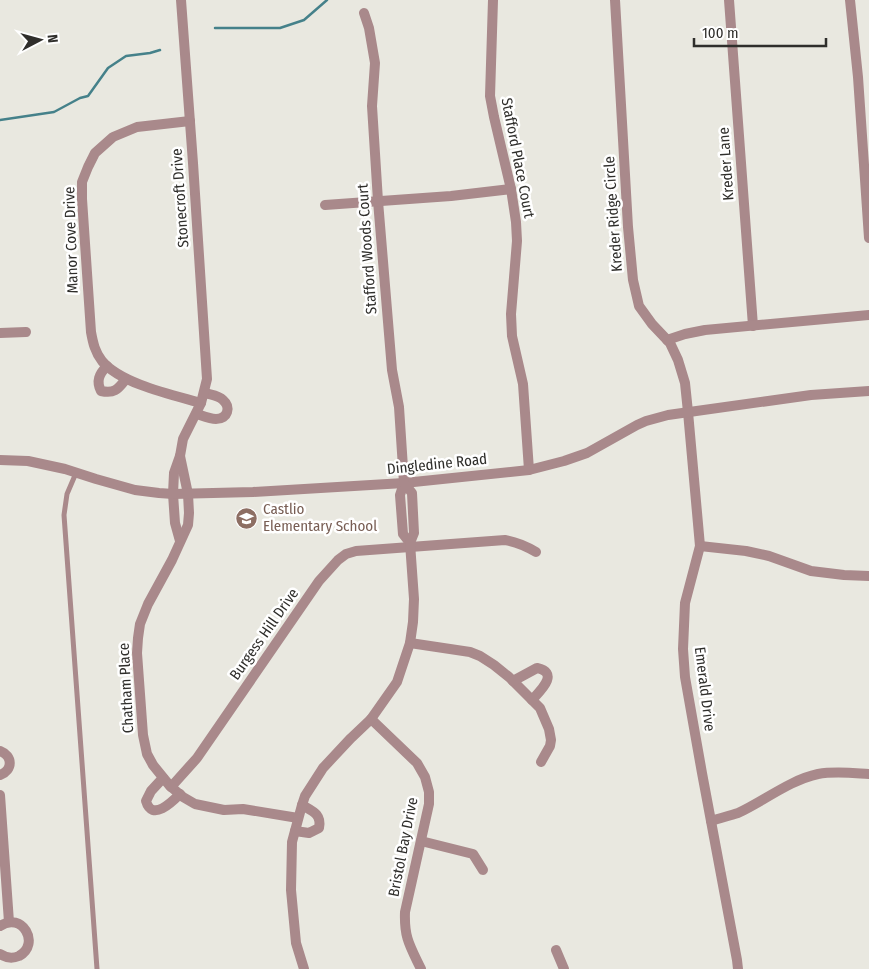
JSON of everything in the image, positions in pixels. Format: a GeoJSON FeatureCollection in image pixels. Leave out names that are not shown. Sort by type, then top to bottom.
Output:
{"type":"FeatureCollection","features":[{"type":"Feature","properties":{"kind":"street","name":"Stonecroft Drive"},"geometry":{"type":"LineString","coordinates":[[173,494],[174,473],[183,440],[203,398],[207,379],[181,0]]}},
{"type":"Feature","properties":{"kind":"street","name":"Stafford Place Court"},"geometry":{"type":"LineString","coordinates":[[493,0],[490,96],[515,212],[515,272],[511,321],[523,384],[529,470]]}},
{"type":"Feature","properties":{"kind":"street","name":"Kreder Ridge Circle"},"geometry":{"type":"LineString","coordinates":[[615,0],[628,227],[633,280],[638,306],[670,343],[678,360],[685,382],[688,412]]}},
{"type":"Feature","properties":{"kind":"street","name":"Kreder Lane"},"geometry":{"type":"LineString","coordinates":[[729,0],[753,326]]}},
{"type":"Feature","properties":{"kind":"street"},"geometry":{"type":"LineString","coordinates":[[850,0],[858,77],[869,238]]}},
{"type":"Feature","properties":{"kind":"street","name":"Stafford Woods Court"},"geometry":{"type":"LineString","coordinates":[[304,969],[296,943],[290,890],[292,842],[302,805],[305,796],[323,768],[350,738],[371,720],[397,682],[410,643],[413,622],[414,600],[410,545],[403,534],[400,495],[404,483],[401,425],[398,394],[392,370],[378,201],[372,106],[375,63],[369,28],[364,13]]}},
{"type":"Feature","properties":{"kind":"street"},"geometry":{"type":"LineString","coordinates":[[858,77],[869,77]]}},
{"type":"Feature","properties":{"kind":"street","name":"Manor Cove Drive"},"geometry":{"type":"LineString","coordinates":[[190,121],[137,127],[113,137],[95,153],[82,182],[82,199],[91,332],[97,353],[106,366],[129,381],[203,398]]}},
{"type":"Feature","properties":{"kind":"street"},"geometry":{"type":"LineString","coordinates":[[325,205],[450,196],[511,189]]}},
{"type":"Feature","properties":{"kind":"street"},"geometry":{"type":"LineString","coordinates":[[667,340],[705,330],[869,315]]}},
{"type":"Feature","properties":{"kind":"street"},"geometry":{"type":"LineString","coordinates":[[0,333],[26,332]]}},
{"type":"Feature","properties":{"kind":"street"},"geometry":{"type":"LineString","coordinates":[[106,366],[98,376],[98,386],[101,391],[109,393],[115,391],[126,379]]}},
{"type":"Feature","properties":{"kind":"street","name":"Dingledine Road"},"geometry":{"type":"LineString","coordinates":[[0,460],[28,461],[65,469],[135,490],[159,494],[253,492],[404,483],[529,470],[564,461],[587,453],[646,421],[668,415],[811,395],[869,391]]}},
{"type":"Feature","properties":{"kind":"street"},"geometry":{"type":"LineString","coordinates":[[196,414],[216,419],[226,416],[228,412],[228,405],[215,395],[203,398]]}},
{"type":"Feature","properties":{"kind":"street","name":"Emerald Drive"},"geometry":{"type":"LineString","coordinates":[[688,412],[700,546],[686,603],[683,649],[685,677],[738,969]]}},
{"type":"Feature","properties":{"kind":"street","name":"Stonecroft Drive"},"geometry":{"type":"LineString","coordinates":[[180,456],[188,494]]}},
{"type":"Feature","properties":{"kind":"street"},"geometry":{"type":"LineString","coordinates":[[173,494],[175,523],[180,541]]}},
{"type":"Feature","properties":{"kind":"street","name":"Chatham Place"},"geometry":{"type":"LineString","coordinates":[[188,494],[188,525],[172,560],[148,604],[140,624],[138,653],[143,735],[147,754],[162,778],[195,804],[224,810],[243,809],[298,818]]}},
{"type":"Feature","properties":{"kind":"street","name":"Burgess Hill Drive"},"geometry":{"type":"LineString","coordinates":[[171,787],[197,758],[319,581],[346,554],[356,551],[410,545],[505,540],[522,544],[536,552]]}},
{"type":"Feature","properties":{"kind":"street"},"geometry":{"type":"LineString","coordinates":[[700,546],[746,551],[768,556],[811,571],[869,576]]}},
{"type":"Feature","properties":{"kind":"street"},"geometry":{"type":"LineString","coordinates":[[410,643],[470,652],[494,665],[513,681],[540,708],[549,729],[550,746],[541,762]]}},
{"type":"Feature","properties":{"kind":"street"},"geometry":{"type":"LineString","coordinates":[[513,681],[537,668],[544,670],[548,678],[545,686],[532,700]]}},
{"type":"Feature","properties":{"kind":"street","name":"Bristol Bay Drive"},"geometry":{"type":"LineString","coordinates":[[371,720],[417,763],[425,777],[429,792],[429,804],[405,912],[406,938],[420,969]]}},
{"type":"Feature","properties":{"kind":"street"},"geometry":{"type":"LineString","coordinates":[[0,751],[8,756],[10,763],[7,770],[0,775]]}},
{"type":"Feature","properties":{"kind":"street"},"geometry":{"type":"LineString","coordinates":[[712,821],[736,814],[776,792],[818,774],[838,772],[869,774]]}},
{"type":"Feature","properties":{"kind":"street"},"geometry":{"type":"LineString","coordinates":[[162,778],[151,791],[146,801],[147,806],[156,810],[163,809],[180,794]]}},
{"type":"Feature","properties":{"kind":"street"},"geometry":{"type":"LineString","coordinates":[[0,796],[4,924],[14,922],[20,924],[29,939],[25,951],[20,955],[10,958],[0,954]]}},
{"type":"Feature","properties":{"kind":"street"},"geometry":{"type":"LineString","coordinates":[[295,831],[309,833],[319,828],[319,817],[302,805]]}},
{"type":"Feature","properties":{"kind":"street"},"geometry":{"type":"LineString","coordinates":[[421,841],[473,854],[483,870]]}},
{"type":"Feature","properties":{"kind":"street"},"geometry":{"type":"LineString","coordinates":[[556,950],[564,969]]}},
{"type":"Feature","properties":{"kind":"lane"},"geometry":{"type":"LineString","coordinates":[[76,473],[67,494],[64,515],[97,969]]}},
{"type":"Feature","properties":{"kind":"waterway"},"geometry":{"type":"LineString","coordinates":[[215,28],[280,28],[304,20],[327,0]]}},
{"type":"Feature","properties":{"kind":"waterway"},"geometry":{"type":"LineString","coordinates":[[0,120],[54,112],[80,98],[88,96],[108,68],[126,56],[160,50]]}},
{"type":"Feature","properties":{"kind":"place","name":"Castlio Elementary School"},"geometry":{"type":"Point","coordinates":[247,518]}}]}
